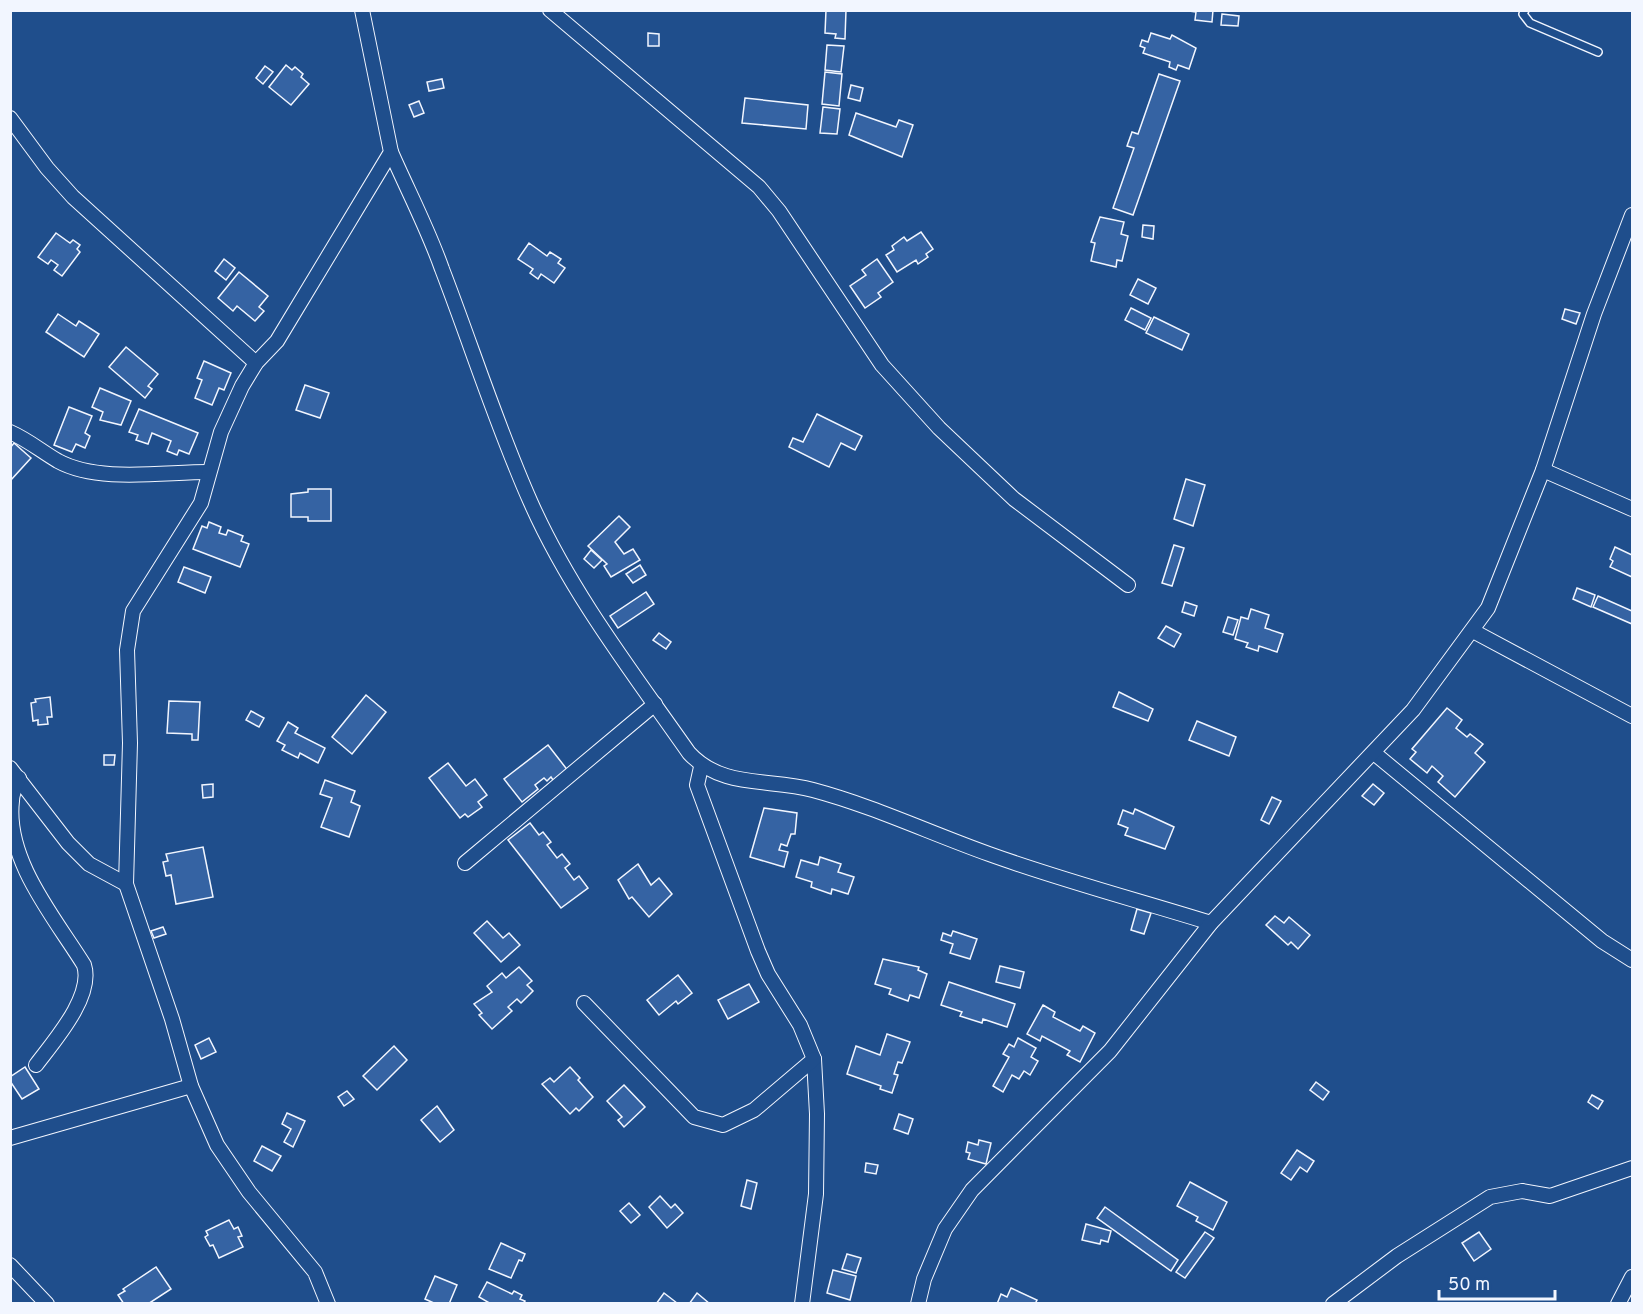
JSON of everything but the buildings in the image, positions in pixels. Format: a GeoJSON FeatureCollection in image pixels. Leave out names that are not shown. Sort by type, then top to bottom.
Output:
{"type":"FeatureCollection","features":[{"type":"Feature","properties":{"kind":"street"},"geometry":{"type":"LineString","coordinates":[[362,10],[391,152],[442,267],[488,396],[532,505],[573,582],[655,704],[701,767],[717,774],[742,780],[813,790],[991,855],[1211,923]]}},
{"type":"Feature","properties":{"kind":"street"},"geometry":{"type":"LineString","coordinates":[[550,10],[759,187],[779,211],[882,365],[900,386],[1014,500],[1128,585]]}},
{"type":"Feature","properties":{"kind":"street"},"geometry":{"type":"LineString","coordinates":[[10,118],[47,168],[74,197],[256,363]]}},
{"type":"Feature","properties":{"kind":"street"},"geometry":{"type":"LineString","coordinates":[[328,1304],[315,1272],[249,1192],[217,1145],[191,1086],[172,1019],[126,884],[130,743],[127,650],[129,626],[143,594],[201,503],[221,432],[242,386],[256,363],[277,340],[391,152]]}},
{"type":"Feature","properties":{"kind":"street"},"geometry":{"type":"LineString","coordinates":[[918,1304],[924,1279],[945,1229],[972,1190],[1110,1051],[1211,923],[1413,710],[1488,608],[1543,470],[1594,314],[1632,215]]}},
{"type":"Feature","properties":{"kind":"street"},"geometry":{"type":"LineString","coordinates":[[10,432],[38,446],[58,461],[95,474],[208,472]]}},
{"type":"Feature","properties":{"kind":"street"},"geometry":{"type":"LineString","coordinates":[[1543,470],[1632,509]]}},
{"type":"Feature","properties":{"kind":"street"},"geometry":{"type":"LineString","coordinates":[[1473,630],[1632,716]]}},
{"type":"Feature","properties":{"kind":"street"},"geometry":{"type":"LineString","coordinates":[[465,863],[655,704]]}},
{"type":"Feature","properties":{"kind":"street"},"geometry":{"type":"LineString","coordinates":[[1374,753],[1602,941],[1632,960]]}},
{"type":"Feature","properties":{"kind":"street"},"geometry":{"type":"LineString","coordinates":[[701,767],[697,785],[751,932],[768,974],[800,1025],[814,1059],[817,1114],[816,1194],[802,1304]]}},
{"type":"Feature","properties":{"kind":"street"},"geometry":{"type":"LineString","coordinates":[[13,776],[68,843],[89,864],[126,884]]}},
{"type":"Feature","properties":{"kind":"street"},"geometry":{"type":"LineString","coordinates":[[13,776],[12,800],[18,850],[35,887],[84,965],[87,975],[85,990],[75,1008],[60,1034],[36,1065]]}},
{"type":"Feature","properties":{"kind":"street"},"geometry":{"type":"LineString","coordinates":[[584,1003],[694,1117],[723,1125],[754,1110],[814,1059]]}},
{"type":"Feature","properties":{"kind":"street"},"geometry":{"type":"LineString","coordinates":[[10,1138],[191,1086]]}},
{"type":"Feature","properties":{"kind":"street"},"geometry":{"type":"LineString","coordinates":[[1333,1304],[1397,1256],[1490,1197],[1522,1191],[1551,1196],[1632,1168]]}},
{"type":"Feature","properties":{"kind":"street"},"geometry":{"type":"LineString","coordinates":[[10,1265],[47,1304]]}},
{"type":"Feature","properties":{"kind":"street"},"geometry":{"type":"LineString","coordinates":[[1618,1304],[1632,1277]]}},
{"type":"Feature","properties":{"kind":"lane"},"geometry":{"type":"LineString","coordinates":[[1525,10],[1523,14],[1530,23],[1598,52]]}}]}
